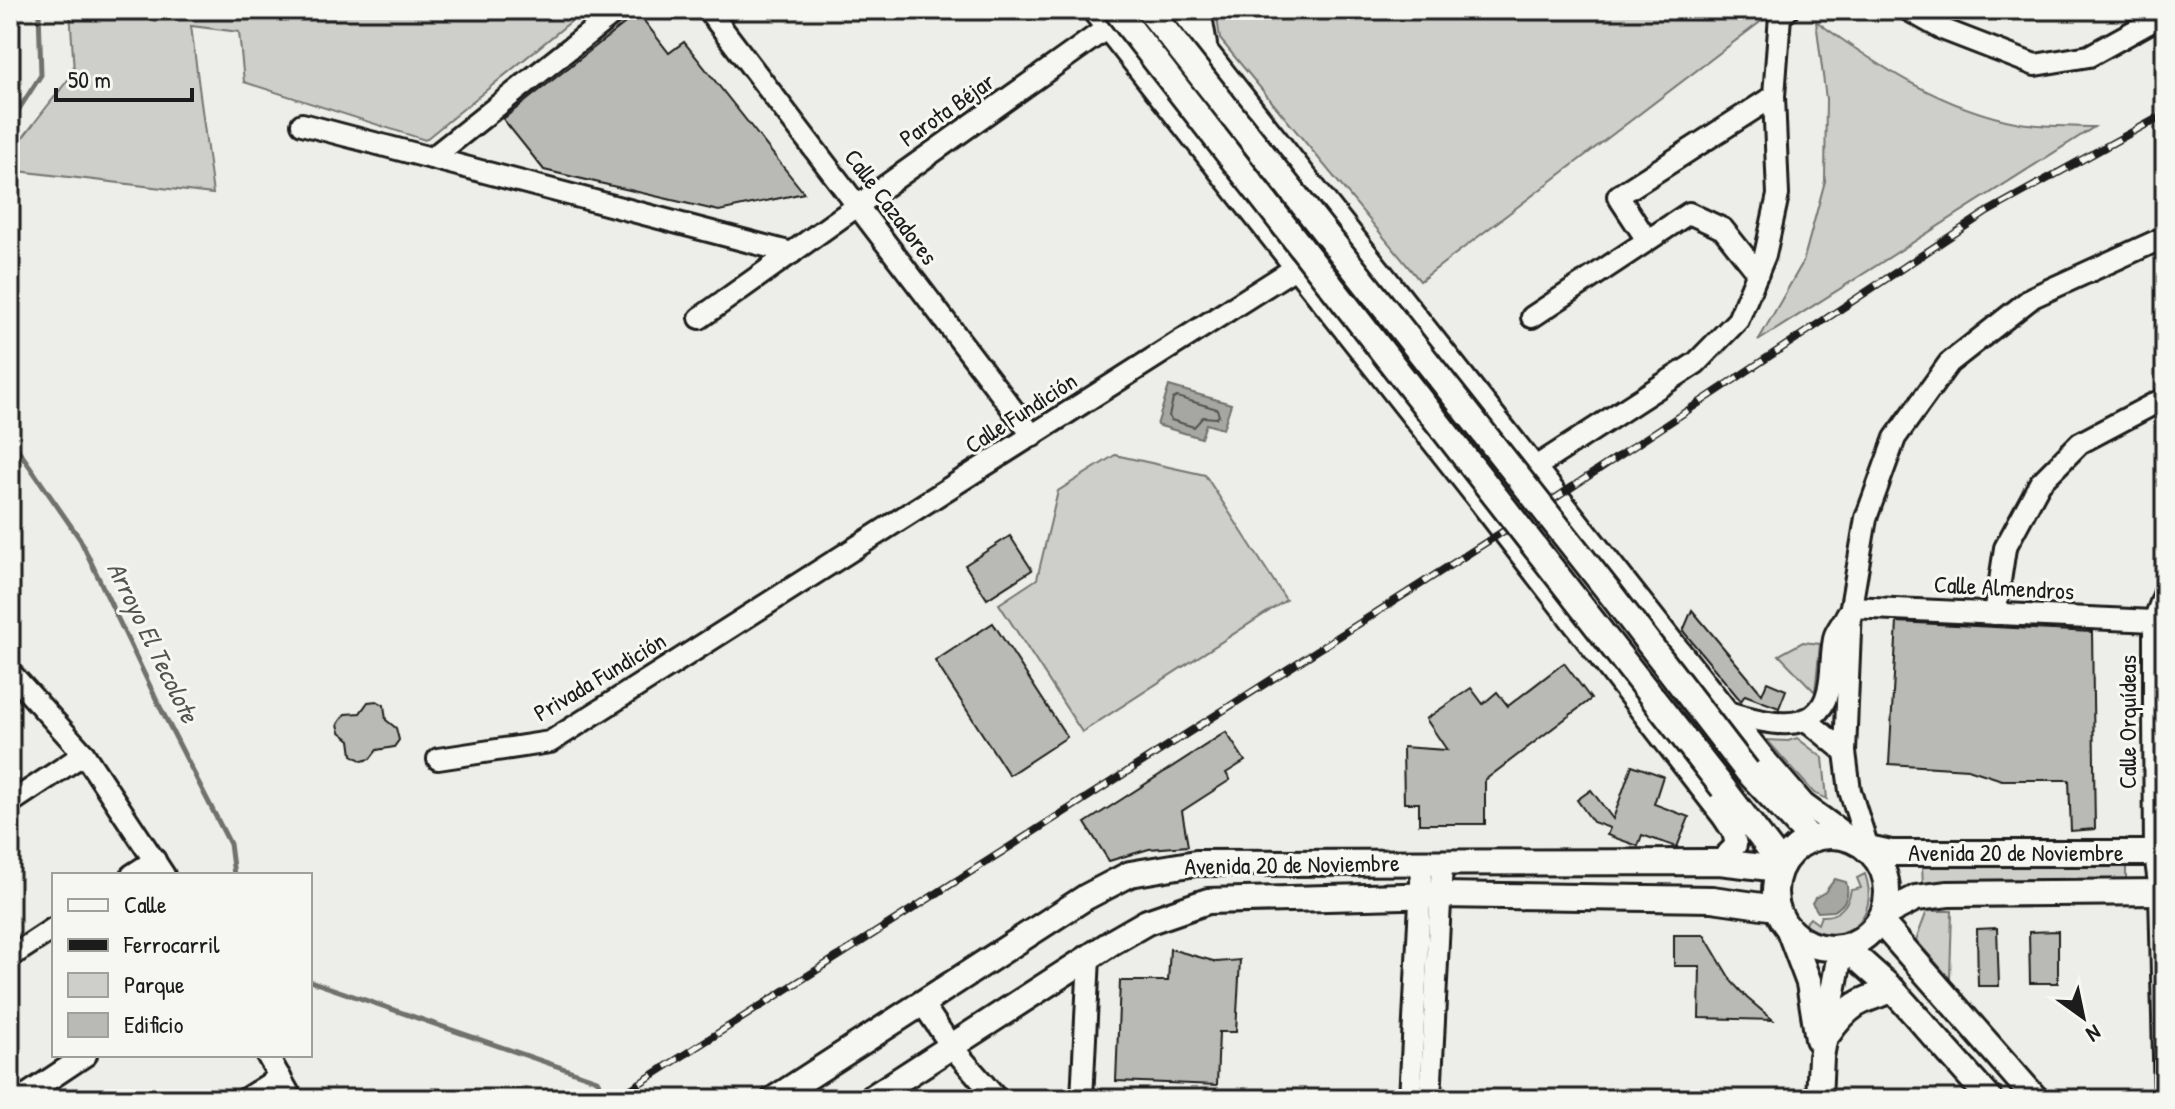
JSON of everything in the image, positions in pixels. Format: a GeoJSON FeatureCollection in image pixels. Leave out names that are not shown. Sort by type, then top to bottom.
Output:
{"type":"FeatureCollection","features":[{"type":"Feature","properties":{"kind":"main road"},"geometry":{"type":"LineString","coordinates":[[1149,10],[1520,478],[1747,771],[1811,839]]}},
{"type":"Feature","properties":{"kind":"main road"},"geometry":{"type":"LineString","coordinates":[[1111,19],[1723,788],[1780,867]]}},
{"type":"Feature","properties":{"kind":"main road"},"geometry":{"type":"LineString","coordinates":[[1789,930],[1807,943],[1829,948],[1859,941],[1881,918],[1888,889],[1880,863],[1860,844],[1839,835],[1811,839],[1793,850],[1780,867],[1774,895],[1776,908],[1789,930],[1809,983],[1823,1048]]}},
{"type":"Feature","properties":{"kind":"main road","name":"Avenida 20 de Noviembre"},"geometry":{"type":"LineString","coordinates":[[1860,844],[1891,853],[2160,853]]}},
{"type":"Feature","properties":{"kind":"main road","name":"Avenida 20 de Noviembre"},"geometry":{"type":"LineString","coordinates":[[774,1099],[1086,897],[1130,874],[1196,863],[1719,862],[1780,867]]}},
{"type":"Feature","properties":{"kind":"main road","name":"Avenida 20 de Noviembre"},"geometry":{"type":"LineString","coordinates":[[1881,918],[1916,898],[1948,894],[2163,892]]}},
{"type":"Feature","properties":{"kind":"main road","name":"Avenida 20 de Noviembre"},"geometry":{"type":"LineString","coordinates":[[870,1099],[1147,922],[1208,901],[1430,896],[1712,899],[1776,908]]}},
{"type":"Feature","properties":{"kind":"main road"},"geometry":{"type":"LineString","coordinates":[[1881,918],[2036,1099]]}},
{"type":"Feature","properties":{"kind":"main road"},"geometry":{"type":"LineString","coordinates":[[1843,947],[1893,990],[1990,1099]]}},
{"type":"Feature","properties":{"kind":"main road"},"geometry":{"type":"LineString","coordinates":[[1819,1099],[1823,1048],[1843,947]]}},
{"type":"Feature","properties":{"kind":"main road"},"geometry":{"type":"LineString","coordinates":[[1823,1048],[1844,1012],[1859,1002],[1893,990]]}},
{"type":"Feature","properties":{"kind":"street"},"geometry":{"type":"LineString","coordinates":[[432,158],[618,10]]}},
{"type":"Feature","properties":{"kind":"street","name":"Calle Cazadores"},"geometry":{"type":"LineString","coordinates":[[708,10],[1033,436]]}},
{"type":"Feature","properties":{"kind":"street"},"geometry":{"type":"LineString","coordinates":[[1092,10],[1111,19],[1295,268],[1490,515],[1733,832],[1736,845],[1719,862]]}},
{"type":"Feature","properties":{"kind":"street"},"geometry":{"type":"LineString","coordinates":[[1175,10],[1728,712],[1804,804],[1860,844]]}},
{"type":"Feature","properties":{"kind":"street"},"geometry":{"type":"LineString","coordinates":[[1200,10],[1206,49]]}},
{"type":"Feature","properties":{"kind":"street"},"geometry":{"type":"LineString","coordinates":[[1538,473],[1696,363],[1738,320],[1765,255],[1778,195],[1774,96],[1780,16],[1788,10]]}},
{"type":"Feature","properties":{"kind":"street"},"geometry":{"type":"LineString","coordinates":[[1908,10],[1942,29],[2035,65],[2089,56],[2165,14]]}},
{"type":"Feature","properties":{"kind":"street","name":"Parota Béjar"},"geometry":{"type":"LineString","coordinates":[[700,318],[1111,19]]}},
{"type":"Feature","properties":{"kind":"street"},"geometry":{"type":"LineString","coordinates":[[1647,240],[1618,196],[1774,96]]}},
{"type":"Feature","properties":{"kind":"street"},"geometry":{"type":"LineString","coordinates":[[302,124],[792,253]]}},
{"type":"Feature","properties":{"kind":"street"},"geometry":{"type":"LineString","coordinates":[[1532,317],[1689,213],[1723,229],[1758,273]]}},
{"type":"Feature","properties":{"kind":"street"},"geometry":{"type":"LineString","coordinates":[[1860,844],[1845,752],[1851,607],[1866,518],[1895,438],[1949,363],[2033,297],[2165,237]]}},
{"type":"Feature","properties":{"kind":"street","name":"Calle Fundición"},"geometry":{"type":"LineString","coordinates":[[774,600],[1295,268]]}},
{"type":"Feature","properties":{"kind":"street"},"geometry":{"type":"LineString","coordinates":[[1995,614],[2005,548],[2040,483],[2080,443],[2165,398]]}},
{"type":"Feature","properties":{"kind":"street"},"geometry":{"type":"LineString","coordinates":[[1490,515],[1504,517],[1528,504],[1537,494],[1538,473]]}},
{"type":"Feature","properties":{"kind":"street"},"geometry":{"type":"LineString","coordinates":[[1532,570],[1531,555],[1538,540],[1549,532],[1569,527],[1587,533]]}},
{"type":"Feature","properties":{"kind":"street","name":"Calle Orquídeas"},"geometry":{"type":"LineString","coordinates":[[2165,592],[2154,621],[2161,705],[2160,853],[2165,1099]]}},
{"type":"Feature","properties":{"kind":"street","name":"Privada Fundición"},"geometry":{"type":"LineString","coordinates":[[438,759],[550,742],[774,600]]}},
{"type":"Feature","properties":{"kind":"street"},"geometry":{"type":"LineString","coordinates":[[1728,712],[1767,724],[1785,724],[1805,719],[1820,708],[1828,693],[1835,636],[1851,607]]}},
{"type":"Feature","properties":{"kind":"street","name":"Calle Almendros"},"geometry":{"type":"LineString","coordinates":[[1851,607],[2154,621]]}},
{"type":"Feature","properties":{"kind":"street"},"geometry":{"type":"LineString","coordinates":[[10,672],[84,754],[159,867],[139,873]]}},
{"type":"Feature","properties":{"kind":"street"},"geometry":{"type":"LineString","coordinates":[[1805,719],[1845,752]]}},
{"type":"Feature","properties":{"kind":"street"},"geometry":{"type":"LineString","coordinates":[[10,803],[84,754]]}},
{"type":"Feature","properties":{"kind":"street"},"geometry":{"type":"LineString","coordinates":[[1410,1099],[1432,863]]}},
{"type":"Feature","properties":{"kind":"street"},"geometry":{"type":"LineString","coordinates":[[1430,896],[1430,1099]]}},
{"type":"Feature","properties":{"kind":"street"},"geometry":{"type":"LineString","coordinates":[[10,957],[52,929]]}},
{"type":"Feature","properties":{"kind":"street"},"geometry":{"type":"LineString","coordinates":[[1082,1099],[1089,957]]}},
{"type":"Feature","properties":{"kind":"street"},"geometry":{"type":"LineString","coordinates":[[922,1003],[951,1046],[997,1099]]}},
{"type":"Feature","properties":{"kind":"street"},"geometry":{"type":"LineString","coordinates":[[20,1099],[83,1057]]}},
{"type":"Feature","properties":{"kind":"street"},"geometry":{"type":"LineString","coordinates":[[268,1057],[292,1099]]}},
{"type":"Feature","properties":{"kind":"street"},"geometry":{"type":"LineString","coordinates":[[245,1099],[280,1077]]}},
{"type":"Feature","properties":{"kind":"green space"},"geometry":{"type":"Polygon","coordinates":[[[70,10],[585,10],[425,140],[244,82],[239,32],[191,26],[213,194],[10,170],[10,154],[74,72],[70,10]]]}},
{"type":"Feature","properties":{"kind":"green space"},"geometry":{"type":"Polygon","coordinates":[[[1216,10],[1769,10],[1764,19],[1420,281],[1220,39],[1216,10]]]}},
{"type":"Feature","properties":{"kind":"green space"},"geometry":{"type":"Polygon","coordinates":[[[1816,21],[1912,84],[1964,107],[2020,123],[2094,127],[1758,341],[1803,262],[1825,181],[1826,99],[1816,21]]]}},
{"type":"Feature","properties":{"kind":"green space"},"geometry":{"type":"Polygon","coordinates":[[[1115,455],[1205,475],[1286,600],[1082,732],[999,604],[1037,579],[1058,491],[1115,455]]]}},
{"type":"Feature","properties":{"kind":"green space"},"geometry":{"type":"Polygon","coordinates":[[[1803,642],[1820,644],[1815,692],[1779,655],[1803,642]]]}},
{"type":"Feature","properties":{"kind":"green space"},"geometry":{"type":"Polygon","coordinates":[[[1797,738],[1823,758],[1827,799],[1814,793],[1767,740],[1797,738]]]}},
{"type":"Feature","properties":{"kind":"green space"},"geometry":{"type":"Polygon","coordinates":[[[1922,865],[2126,865],[2126,881],[1923,886],[1922,865]]]}},
{"type":"Feature","properties":{"kind":"green space"},"geometry":{"type":"Polygon","coordinates":[[[1865,874],[1868,904],[1856,925],[1833,934],[1804,925],[1810,918],[1818,924],[1821,916],[1832,915],[1841,909],[1851,890],[1861,888],[1857,878],[1865,874]]]}},
{"type":"Feature","properties":{"kind":"green space"},"geometry":{"type":"Polygon","coordinates":[[[1927,911],[1952,911],[1950,979],[1916,940],[1927,911]]]}},
{"type":"Feature","properties":{"kind":"water"},"geometry":{"type":"Polygon","coordinates":[[[1169,386],[1231,404],[1223,429],[1206,424],[1201,438],[1157,425],[1169,386]]]}},
{"type":"Feature","properties":{"kind":"water"},"geometry":{"type":"Polygon","coordinates":[[[1835,879],[1846,882],[1846,899],[1834,911],[1818,912],[1812,903],[1835,879]]]}},
{"type":"Feature","properties":{"kind":"building"},"geometry":{"type":"Polygon","coordinates":[[[638,13],[669,53],[684,42],[804,193],[719,211],[544,170],[503,119],[638,13]]]}},
{"type":"Feature","properties":{"kind":"building"},"geometry":{"type":"Polygon","coordinates":[[[1010,536],[1032,570],[987,599],[965,565],[1010,536]]]}},
{"type":"Feature","properties":{"kind":"building"},"geometry":{"type":"Polygon","coordinates":[[[1692,610],[1762,694],[1767,682],[1786,690],[1779,708],[1745,695],[1741,701],[1683,631],[1692,610]]]}},
{"type":"Feature","properties":{"kind":"building"},"geometry":{"type":"Polygon","coordinates":[[[1897,622],[2092,632],[2095,829],[2071,831],[2069,780],[2002,780],[1968,769],[1889,764],[1897,622]]]}},
{"type":"Feature","properties":{"kind":"building"},"geometry":{"type":"Polygon","coordinates":[[[993,623],[1067,737],[1009,775],[935,661],[993,623]]]}},
{"type":"Feature","properties":{"kind":"building"},"geometry":{"type":"Polygon","coordinates":[[[1564,663],[1591,699],[1485,780],[1485,824],[1419,824],[1419,803],[1404,803],[1403,747],[1447,750],[1426,719],[1471,688],[1483,704],[1497,692],[1508,706],[1564,663]]]}},
{"type":"Feature","properties":{"kind":"building"},"geometry":{"type":"Polygon","coordinates":[[[377,701],[384,705],[386,720],[396,728],[399,740],[394,747],[377,750],[370,759],[362,761],[352,755],[350,740],[340,732],[338,724],[345,714],[360,713],[368,702],[377,701]]]}},
{"type":"Feature","properties":{"kind":"building"},"geometry":{"type":"Polygon","coordinates":[[[1226,732],[1245,761],[1226,773],[1230,780],[1182,811],[1188,846],[1149,849],[1109,861],[1085,823],[1226,732]]]}},
{"type":"Feature","properties":{"kind":"building"},"geometry":{"type":"Polygon","coordinates":[[[1632,765],[1663,776],[1654,804],[1689,817],[1677,847],[1642,835],[1638,846],[1607,835],[1610,828],[1593,822],[1577,800],[1591,790],[1613,819],[1632,765]]]}},
{"type":"Feature","properties":{"kind":"building"},"geometry":{"type":"Polygon","coordinates":[[[1997,928],[1999,986],[1978,986],[1977,929],[1997,928]]]}},
{"type":"Feature","properties":{"kind":"building"},"geometry":{"type":"Polygon","coordinates":[[[2058,931],[2058,983],[2030,983],[2029,932],[2058,931]]]}},
{"type":"Feature","properties":{"kind":"building"},"geometry":{"type":"Polygon","coordinates":[[[1674,935],[1704,935],[1732,982],[1773,1020],[1699,1018],[1700,966],[1674,966],[1674,935]]]}},
{"type":"Feature","properties":{"kind":"building"},"geometry":{"type":"Polygon","coordinates":[[[1170,949],[1217,962],[1240,960],[1236,1032],[1219,1032],[1217,1085],[1116,1081],[1120,981],[1168,981],[1170,949]]]}},
{"type":"Feature","properties":{"kind":"waterway","name":"Arroyo El Tecolote"},"geometry":{"type":"LineString","coordinates":[[10,123],[41,75],[39,10]]}},
{"type":"Feature","properties":{"kind":"waterway","name":"Arroyo El Tecolote"},"geometry":{"type":"LineString","coordinates":[[10,438],[80,539],[230,844],[234,873]]}},
{"type":"Feature","properties":{"kind":"waterway","name":"Arroyo El Tecolote"},"geometry":{"type":"LineString","coordinates":[[312,982],[597,1080],[609,1099]]}},
{"type":"Feature","properties":{"kind":"railway"},"geometry":{"type":"LineString","coordinates":[[615,1099],[1557,497],[1987,212],[2165,114]]}}]}
